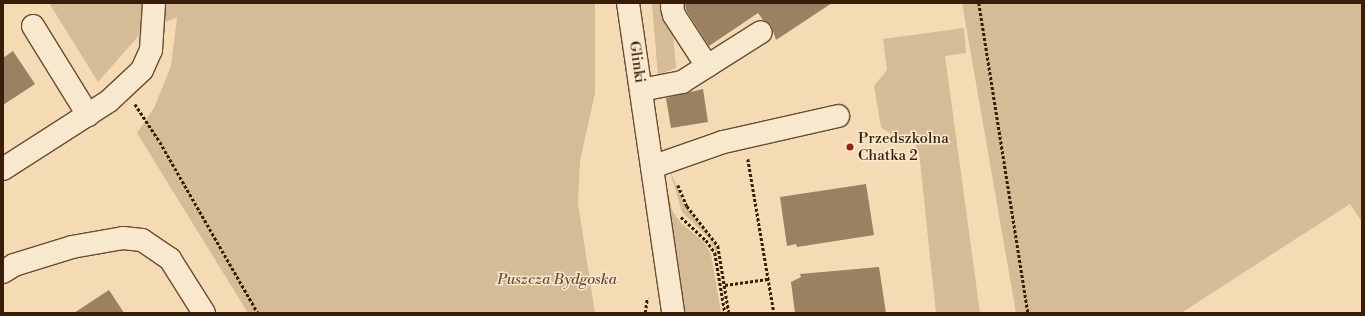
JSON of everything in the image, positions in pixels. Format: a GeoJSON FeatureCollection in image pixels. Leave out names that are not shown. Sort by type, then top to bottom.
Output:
{"type":"FeatureCollection","features":[{"type":"Feature","properties":{"kind":"street"},"geometry":{"type":"LineString","coordinates":[[3,169],[88,115],[117,94],[142,70],[151,50],[154,3]]}},
{"type":"Feature","properties":{"kind":"street","name":"Glinki"},"geometry":{"type":"LineString","coordinates":[[628,3],[645,122],[660,165],[673,313]]}},
{"type":"Feature","properties":{"kind":"street"},"geometry":{"type":"LineString","coordinates":[[673,3],[672,7],[674,15],[707,66]]}},
{"type":"Feature","properties":{"kind":"street"},"geometry":{"type":"LineString","coordinates":[[33,26],[88,115]]}},
{"type":"Feature","properties":{"kind":"street"},"geometry":{"type":"LineString","coordinates":[[641,90],[682,82],[761,32]]}},
{"type":"Feature","properties":{"kind":"street"},"geometry":{"type":"LineString","coordinates":[[660,165],[723,142],[838,116]]}},
{"type":"Feature","properties":{"kind":"street"},"geometry":{"type":"LineString","coordinates":[[3,272],[14,265],[72,247],[123,238],[142,240],[170,259],[204,313]]}},
{"type":"Feature","properties":{"kind":"path"},"geometry":{"type":"LineString","coordinates":[[979,3],[1028,313]]}},
{"type":"Feature","properties":{"kind":"path"},"geometry":{"type":"LineString","coordinates":[[117,94],[160,142],[258,313]]}},
{"type":"Feature","properties":{"kind":"path"},"geometry":{"type":"LineString","coordinates":[[747,156],[774,313]]}},
{"type":"Feature","properties":{"kind":"path"},"geometry":{"type":"LineString","coordinates":[[660,165],[687,206],[718,246],[729,313]]}},
{"type":"Feature","properties":{"kind":"path"},"geometry":{"type":"LineString","coordinates":[[679,213],[715,253],[725,313]]}},
{"type":"Feature","properties":{"kind":"path"},"geometry":{"type":"LineString","coordinates":[[725,285],[768,279]]}},
{"type":"Feature","properties":{"kind":"green space","name":"Puszcza Bydgoska"},"geometry":{"type":"Polygon","coordinates":[[[49,3],[595,3],[595,93],[580,161],[578,204],[595,313],[248,313],[137,133],[154,108],[171,66],[177,17],[141,33],[98,82],[49,3]]]}},
{"type":"Feature","properties":{"kind":"green space"},"geometry":{"type":"Polygon","coordinates":[[[652,3],[670,3],[676,68],[658,75],[652,3]]]}},
{"type":"Feature","properties":{"kind":"green space"},"geometry":{"type":"Polygon","coordinates":[[[962,3],[1362,3],[1362,222],[1350,204],[1181,313],[1016,313],[962,3]]]}},
{"type":"Feature","properties":{"kind":"green space"},"geometry":{"type":"Polygon","coordinates":[[[964,28],[966,53],[945,56],[980,313],[936,313],[919,152],[912,138],[897,138],[881,127],[874,86],[887,70],[883,39],[964,28]]]}},
{"type":"Feature","properties":{"kind":"green space"},"geometry":{"type":"Polygon","coordinates":[[[669,168],[684,204],[709,234],[716,246],[718,256],[708,237],[682,212],[669,168]]]}},
{"type":"Feature","properties":{"kind":"green space"},"geometry":{"type":"Polygon","coordinates":[[[663,174],[673,212],[681,223],[704,242],[711,254],[721,313],[684,313],[663,174]]]}},
{"type":"Feature","properties":{"kind":"building"},"geometry":{"type":"Polygon","coordinates":[[[685,3],[832,3],[776,40],[771,25],[763,20],[758,13],[709,46],[686,10],[685,3]]]}},
{"type":"Feature","properties":{"kind":"building"},"geometry":{"type":"Polygon","coordinates":[[[13,51],[35,84],[3,105],[3,58],[13,51]]]}},
{"type":"Feature","properties":{"kind":"building"},"geometry":{"type":"Polygon","coordinates":[[[703,89],[708,122],[671,128],[666,98],[703,89]]]}},
{"type":"Feature","properties":{"kind":"building"},"geometry":{"type":"Polygon","coordinates":[[[866,184],[874,235],[797,247],[796,244],[787,246],[780,197],[866,184]]]}},
{"type":"Feature","properties":{"kind":"building"},"geometry":{"type":"Polygon","coordinates":[[[879,267],[886,313],[795,313],[791,282],[801,277],[800,274],[879,267]]]}},
{"type":"Feature","properties":{"kind":"building"},"geometry":{"type":"Polygon","coordinates":[[[109,290],[124,313],[74,313],[109,290]]]}},
{"type":"Feature","properties":{"kind":"place","name":"Przedszkolna Chatka 2"},"geometry":{"type":"Point","coordinates":[850,147]}}]}
